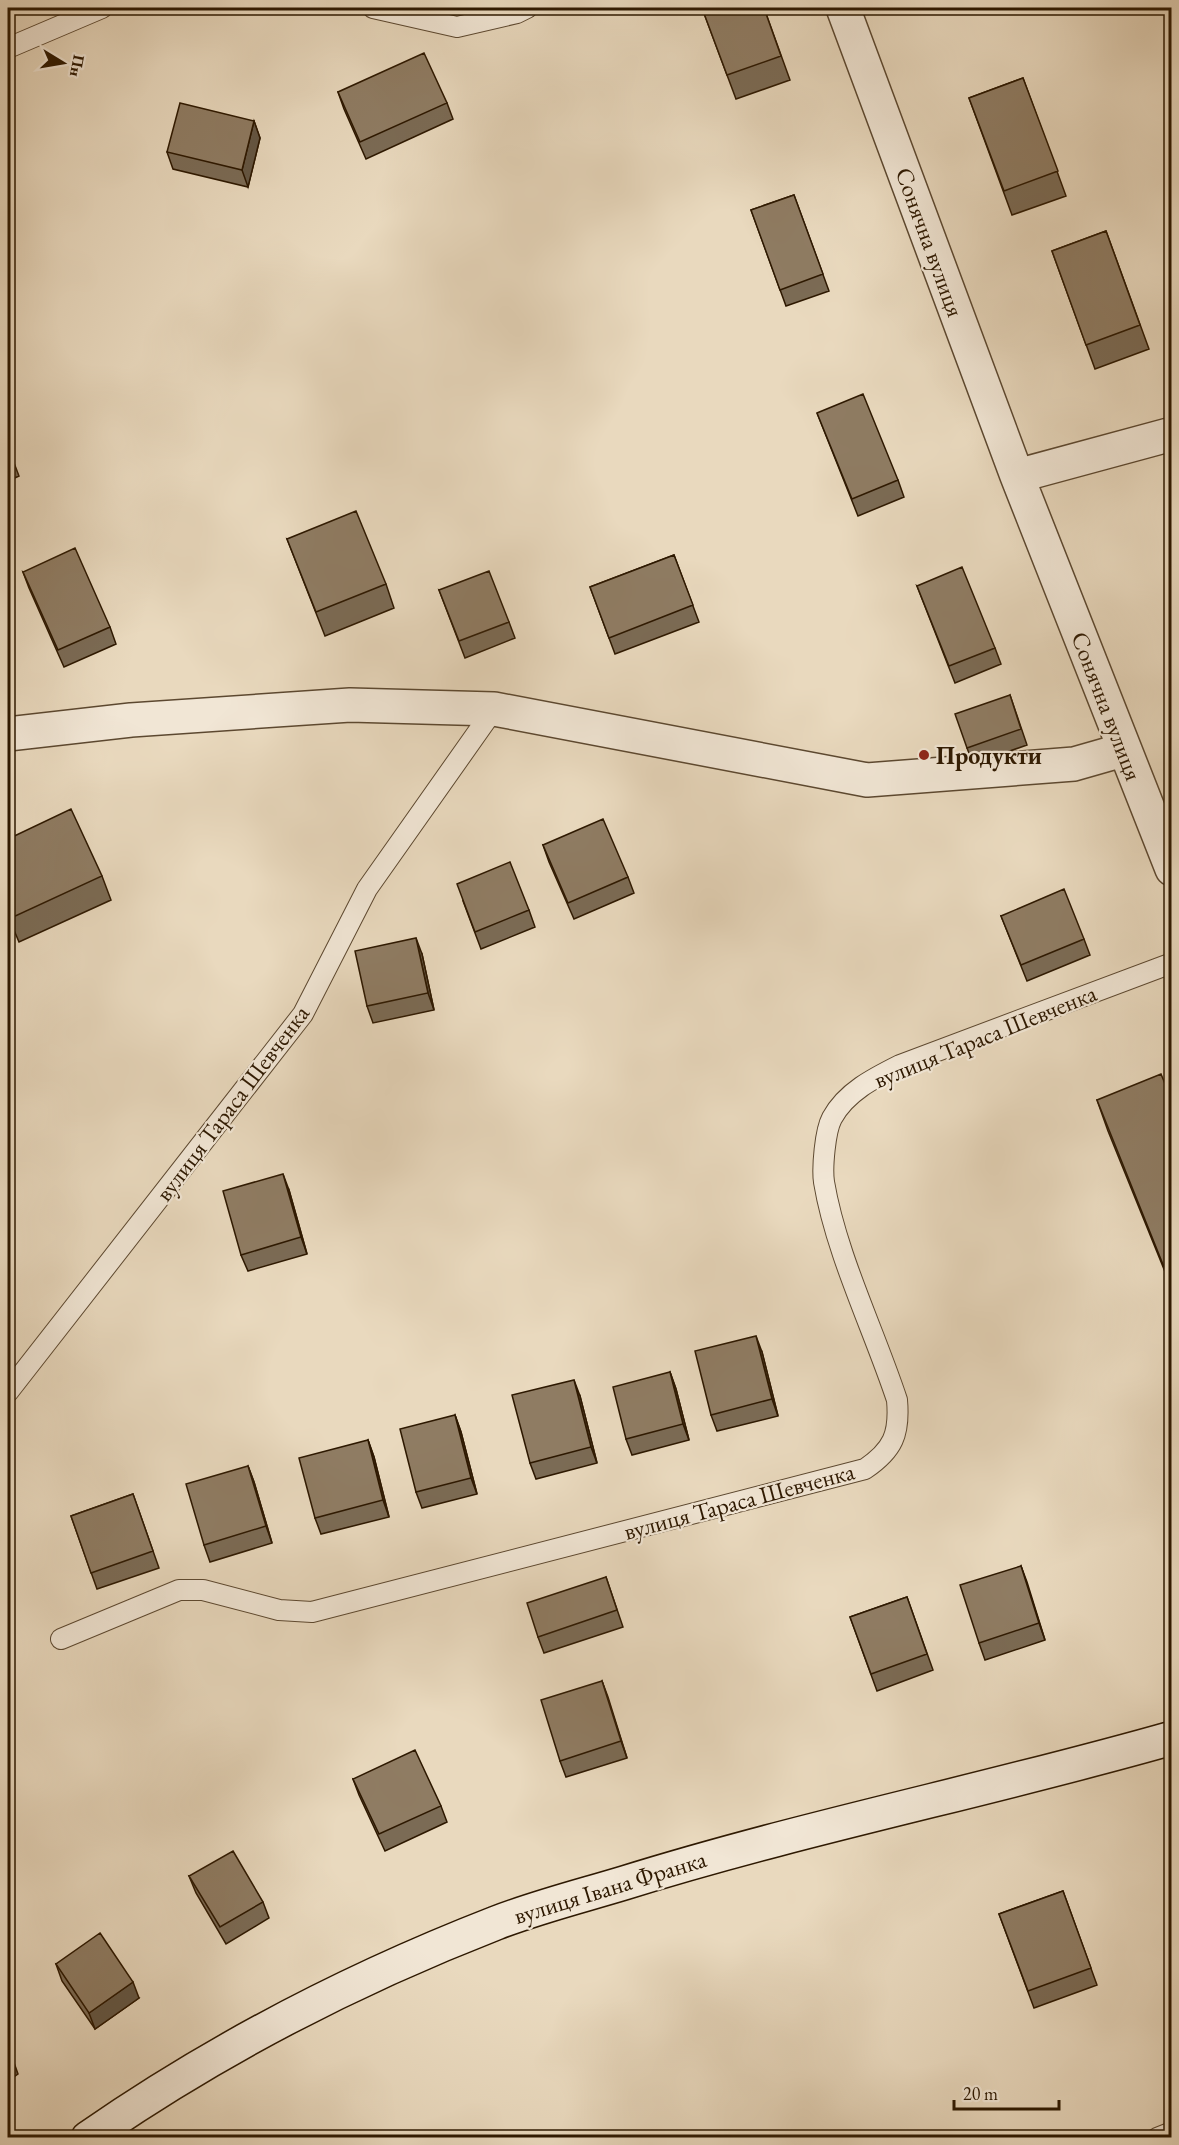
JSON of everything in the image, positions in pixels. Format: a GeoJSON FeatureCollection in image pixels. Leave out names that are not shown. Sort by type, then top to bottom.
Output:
{"type":"FeatureCollection","features":[{"type":"Feature","properties":{"kind":"street","name":"Сонячна вулиця"},"geometry":{"type":"LineString","coordinates":[[843,8],[1017,476],[1123,750],[1172,869]]}},
{"type":"Feature","properties":{"kind":"street"},"geometry":{"type":"LineString","coordinates":[[1017,476],[1172,434]]}},
{"type":"Feature","properties":{"kind":"street"},"geometry":{"type":"LineString","coordinates":[[8,734],[131,720],[350,705],[494,710],[867,780],[1074,764],[1123,750]]}},
{"type":"Feature","properties":{"kind":"street","name":"вулиця Івана Франка"},"geometry":{"type":"LineString","coordinates":[[88,2138],[194,2068],[297,2012],[378,1973],[498,1922],[725,1852],[1172,1738]]}},
{"type":"Feature","properties":{"kind":"lane"},"geometry":{"type":"LineString","coordinates":[[8,48],[102,8]]}},
{"type":"Feature","properties":{"kind":"lane"},"geometry":{"type":"LineString","coordinates":[[373,8],[457,27],[517,13],[527,8]]}},
{"type":"Feature","properties":{"kind":"lane","name":"вулиця Тараса Шевченка"},"geometry":{"type":"LineString","coordinates":[[8,1392],[303,1014],[367,889],[494,710]]}},
{"type":"Feature","properties":{"kind":"lane","name":"вулиця Тараса Шевченка"},"geometry":{"type":"LineString","coordinates":[[61,1639],[179,1590],[203,1590],[279,1610],[312,1612],[865,1469],[882,1458],[890,1447],[898,1424],[897,1400],[835,1228],[824,1180],[825,1146],[831,1119],[865,1083],[900,1065],[1172,963]]}},
{"type":"Feature","properties":{"kind":"lane"},"geometry":{"type":"LineString","coordinates":[[1157,2138],[1172,2132]]}},
{"type":"Feature","properties":{"kind":"building"},"geometry":{"type":"Polygon","coordinates":[[[702,8],[764,8],[781,56],[727,75],[702,8]]]}},
{"type":"Feature","properties":{"kind":"building"},"geometry":{"type":"Polygon","coordinates":[[[424,53],[447,103],[360,142],[338,92],[424,53]]]}},
{"type":"Feature","properties":{"kind":"building"},"geometry":{"type":"Polygon","coordinates":[[[1023,78],[1058,171],[1004,191],[969,98],[1023,78]]]}},
{"type":"Feature","properties":{"kind":"building"},"geometry":{"type":"Polygon","coordinates":[[[180,103],[254,121],[242,170],[167,152],[180,103]]]}},
{"type":"Feature","properties":{"kind":"building"},"geometry":{"type":"Polygon","coordinates":[[[794,195],[823,274],[780,290],[751,210],[794,195]]]}},
{"type":"Feature","properties":{"kind":"building"},"geometry":{"type":"Polygon","coordinates":[[[1106,231],[1140,325],[1086,345],[1052,251],[1106,231]]]}},
{"type":"Feature","properties":{"kind":"building"},"geometry":{"type":"Polygon","coordinates":[[[863,394],[898,480],[852,499],[817,413],[863,394]]]}},
{"type":"Feature","properties":{"kind":"building"},"geometry":{"type":"Polygon","coordinates":[[[8,447],[13,459],[8,462],[8,447]]]}},
{"type":"Feature","properties":{"kind":"building"},"geometry":{"type":"Polygon","coordinates":[[[356,511],[386,584],[316,612],[287,539],[356,511]]]}},
{"type":"Feature","properties":{"kind":"building"},"geometry":{"type":"Polygon","coordinates":[[[75,548],[110,627],[58,650],[23,572],[75,548]]]}},
{"type":"Feature","properties":{"kind":"building"},"geometry":{"type":"Polygon","coordinates":[[[674,555],[693,605],[609,638],[590,587],[674,555]]]}},
{"type":"Feature","properties":{"kind":"building"},"geometry":{"type":"Polygon","coordinates":[[[962,567],[995,648],[949,666],[917,586],[962,567]]]}},
{"type":"Feature","properties":{"kind":"building"},"geometry":{"type":"Polygon","coordinates":[[[489,571],[509,622],[459,641],[439,590],[489,571]]]}},
{"type":"Feature","properties":{"kind":"building"},"geometry":{"type":"Polygon","coordinates":[[[1010,695],[1021,729],[967,748],[955,714],[1010,695]]]}},
{"type":"Feature","properties":{"kind":"building"},"geometry":{"type":"Polygon","coordinates":[[[71,809],[102,876],[11,918],[8,911],[8,839],[71,809]]]}},
{"type":"Feature","properties":{"kind":"building"},"geometry":{"type":"Polygon","coordinates":[[[603,819],[628,877],[568,903],[543,845],[603,819]]]}},
{"type":"Feature","properties":{"kind":"building"},"geometry":{"type":"Polygon","coordinates":[[[510,862],[529,910],[475,932],[457,884],[510,862]]]}},
{"type":"Feature","properties":{"kind":"building"},"geometry":{"type":"Polygon","coordinates":[[[1064,889],[1084,939],[1021,965],[1001,916],[1064,889]]]}},
{"type":"Feature","properties":{"kind":"building"},"geometry":{"type":"Polygon","coordinates":[[[416,938],[428,993],[367,1006],[355,951],[416,938]]]}},
{"type":"Feature","properties":{"kind":"building"},"geometry":{"type":"Polygon","coordinates":[[[1161,1074],[1172,1101],[1172,1287],[1097,1100],[1161,1074]]]}},
{"type":"Feature","properties":{"kind":"building"},"geometry":{"type":"Polygon","coordinates":[[[283,1174],[301,1237],[241,1255],[223,1191],[283,1174]]]}},
{"type":"Feature","properties":{"kind":"building"},"geometry":{"type":"Polygon","coordinates":[[[756,1336],[772,1399],[711,1415],[695,1351],[756,1336]]]}},
{"type":"Feature","properties":{"kind":"building"},"geometry":{"type":"Polygon","coordinates":[[[670,1372],[683,1424],[626,1439],[613,1387],[670,1372]]]}},
{"type":"Feature","properties":{"kind":"building"},"geometry":{"type":"Polygon","coordinates":[[[574,1380],[591,1447],[530,1463],[512,1395],[574,1380]]]}},
{"type":"Feature","properties":{"kind":"building"},"geometry":{"type":"Polygon","coordinates":[[[455,1415],[471,1478],[416,1492],[400,1429],[455,1415]]]}},
{"type":"Feature","properties":{"kind":"building"},"geometry":{"type":"Polygon","coordinates":[[[368,1440],[383,1500],[315,1518],[299,1458],[368,1440]]]}},
{"type":"Feature","properties":{"kind":"building"},"geometry":{"type":"Polygon","coordinates":[[[248,1466],[266,1526],[204,1545],[186,1484],[248,1466]]]}},
{"type":"Feature","properties":{"kind":"building"},"geometry":{"type":"Polygon","coordinates":[[[133,1494],[153,1551],[91,1573],[71,1516],[133,1494]]]}},
{"type":"Feature","properties":{"kind":"building"},"geometry":{"type":"Polygon","coordinates":[[[1021,1566],[1039,1623],[979,1643],[960,1585],[1021,1566]]]}},
{"type":"Feature","properties":{"kind":"building"},"geometry":{"type":"Polygon","coordinates":[[[606,1577],[617,1610],[538,1637],[527,1603],[606,1577]]]}},
{"type":"Feature","properties":{"kind":"building"},"geometry":{"type":"Polygon","coordinates":[[[907,1597],[927,1654],[871,1674],[850,1617],[907,1597]]]}},
{"type":"Feature","properties":{"kind":"building"},"geometry":{"type":"Polygon","coordinates":[[[602,1681],[621,1741],[560,1761],[541,1700],[602,1681]]]}},
{"type":"Feature","properties":{"kind":"building"},"geometry":{"type":"Polygon","coordinates":[[[415,1750],[441,1806],[379,1834],[353,1779],[415,1750]]]}},
{"type":"Feature","properties":{"kind":"building"},"geometry":{"type":"Polygon","coordinates":[[[233,1851],[263,1902],[220,1927],[189,1876],[233,1851]]]}},
{"type":"Feature","properties":{"kind":"building"},"geometry":{"type":"Polygon","coordinates":[[[1063,1891],[1091,1968],[1028,1991],[999,1914],[1063,1891]]]}},
{"type":"Feature","properties":{"kind":"building"},"geometry":{"type":"Polygon","coordinates":[[[100,1933],[133,1982],[89,2013],[56,1964],[100,1933]]]}},
{"type":"Feature","properties":{"kind":"place","name":"Продукти"},"geometry":{"type":"Point","coordinates":[924,755]}}]}
